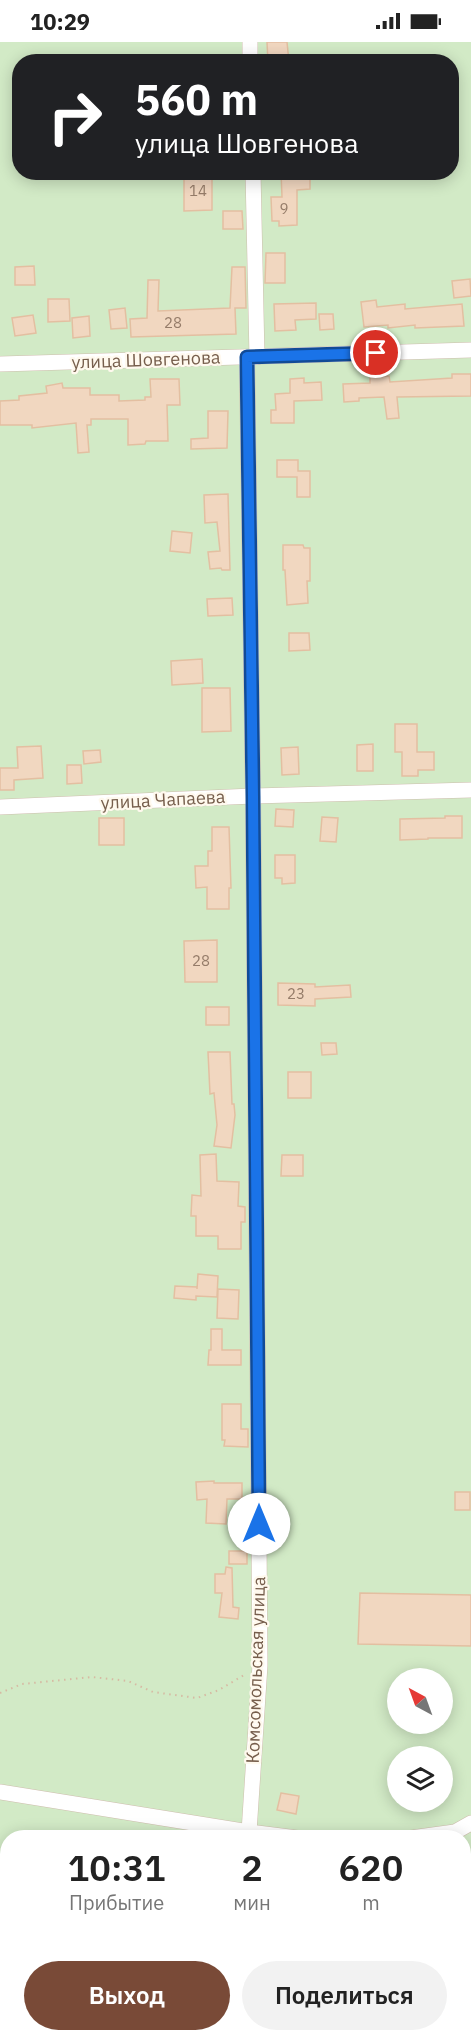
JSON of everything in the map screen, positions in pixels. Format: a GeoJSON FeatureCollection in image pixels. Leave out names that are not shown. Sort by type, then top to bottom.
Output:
{"type":"FeatureCollection","features":[{"type":"Feature","properties":{"kind":"street","name":"Комсомольская улица"},"geometry":{"type":"LineString","coordinates":[[249,1830],[260,1665],[253,796],[253,180]]}},
{"type":"Feature","properties":{"kind":"street","name":"улица Шовгенова"},"geometry":{"type":"LineString","coordinates":[[0,364],[471,350]]}},
{"type":"Feature","properties":{"kind":"street","name":"улица Чапаева"},"geometry":{"type":"LineString","coordinates":[[0,807],[253,796],[471,790]]}},
{"type":"Feature","properties":{"kind":"street"},"geometry":{"type":"LineString","coordinates":[[0,1792],[237,1830]]}},
{"type":"Feature","properties":{"kind":"path"},"geometry":{"type":"LineString","coordinates":[[0,1693],[22,1684],[92,1677],[128,1681],[153,1692],[197,1698],[219,1690],[260,1665]]}},
{"type":"Feature","properties":{"kind":"green space"},"geometry":{"type":"Polygon","coordinates":[[[0,42],[471,42],[471,1830],[0,1830],[0,42]]]}},
{"type":"Feature","properties":{"kind":"building"},"geometry":{"type":"Polygon","coordinates":[[[267,42],[287,42],[288,54],[268,54],[267,42]]]}},
{"type":"Feature","properties":{"kind":"building"},"geometry":{"type":"Polygon","coordinates":[[[184,180],[212,180],[212,210],[184,211],[184,180]]]}},
{"type":"Feature","properties":{"kind":"building"},"geometry":{"type":"Polygon","coordinates":[[[281,180],[310,180],[310,189],[297,190],[297,225],[279,226],[279,221],[272,221],[271,197],[282,197],[281,180]]]}},
{"type":"Feature","properties":{"kind":"building"},"geometry":{"type":"Polygon","coordinates":[[[223,211],[242,211],[243,229],[223,229],[223,211]]]}},
{"type":"Feature","properties":{"kind":"building"},"geometry":{"type":"Polygon","coordinates":[[[266,253],[285,253],[285,283],[265,283],[266,253]]]}},
{"type":"Feature","properties":{"kind":"building"},"geometry":{"type":"Polygon","coordinates":[[[34,266],[35,285],[15,285],[15,267],[34,266]]]}},
{"type":"Feature","properties":{"kind":"building"},"geometry":{"type":"Polygon","coordinates":[[[232,267],[245,267],[246,308],[235,308],[236,334],[131,337],[130,319],[147,318],[148,280],[159,280],[158,311],[230,308],[232,267]]]}},
{"type":"Feature","properties":{"kind":"building"},"geometry":{"type":"Polygon","coordinates":[[[470,279],[471,296],[454,298],[452,281],[470,279]]]}},
{"type":"Feature","properties":{"kind":"building"},"geometry":{"type":"Polygon","coordinates":[[[48,299],[69,299],[70,321],[48,322],[48,299]]]}},
{"type":"Feature","properties":{"kind":"building"},"geometry":{"type":"Polygon","coordinates":[[[376,300],[377,307],[405,304],[405,309],[462,304],[464,326],[364,327],[361,302],[376,300]]]}},
{"type":"Feature","properties":{"kind":"building"},"geometry":{"type":"Polygon","coordinates":[[[316,303],[316,319],[295,320],[296,330],[275,331],[274,304],[316,303]]]}},
{"type":"Feature","properties":{"kind":"building"},"geometry":{"type":"Polygon","coordinates":[[[125,308],[127,328],[111,329],[109,310],[125,308]]]}},
{"type":"Feature","properties":{"kind":"building"},"geometry":{"type":"Polygon","coordinates":[[[319,314],[333,314],[334,329],[320,330],[319,314]]]}},
{"type":"Feature","properties":{"kind":"building"},"geometry":{"type":"Polygon","coordinates":[[[33,315],[36,333],[15,336],[12,318],[33,315]]]}},
{"type":"Feature","properties":{"kind":"building"},"geometry":{"type":"Polygon","coordinates":[[[89,316],[90,336],[73,338],[72,318],[89,316]]]}},
{"type":"Feature","properties":{"kind":"building"},"geometry":{"type":"Polygon","coordinates":[[[452,374],[471,374],[471,396],[397,397],[399,418],[387,419],[384,397],[359,398],[359,401],[344,402],[343,384],[370,383],[370,377],[389,376],[390,382],[452,378],[452,374]]]}},
{"type":"Feature","properties":{"kind":"building"},"geometry":{"type":"Polygon","coordinates":[[[304,378],[304,383],[321,382],[322,400],[294,401],[294,423],[271,423],[271,410],[276,410],[275,394],[290,393],[290,379],[304,378]]]}},
{"type":"Feature","properties":{"kind":"building"},"geometry":{"type":"Polygon","coordinates":[[[150,379],[179,379],[180,405],[167,405],[168,441],[146,441],[145,444],[128,445],[128,419],[91,419],[91,425],[87,425],[89,452],[78,453],[76,423],[32,428],[32,425],[0,425],[0,401],[19,400],[19,396],[47,393],[46,386],[62,383],[63,388],[90,388],[90,395],[119,395],[119,401],[145,400],[145,397],[151,397],[150,379]]]}},
{"type":"Feature","properties":{"kind":"building"},"geometry":{"type":"Polygon","coordinates":[[[208,411],[228,411],[227,448],[191,449],[191,439],[208,438],[208,411]]]}},
{"type":"Feature","properties":{"kind":"building"},"geometry":{"type":"Polygon","coordinates":[[[277,460],[298,460],[298,471],[310,471],[310,497],[297,497],[297,477],[277,477],[277,460]]]}},
{"type":"Feature","properties":{"kind":"building"},"geometry":{"type":"Polygon","coordinates":[[[228,494],[230,570],[210,569],[208,552],[220,551],[217,522],[205,523],[204,495],[228,494]]]}},
{"type":"Feature","properties":{"kind":"building"},"geometry":{"type":"Polygon","coordinates":[[[172,531],[192,533],[190,553],[170,551],[172,531]]]}},
{"type":"Feature","properties":{"kind":"building"},"geometry":{"type":"Polygon","coordinates":[[[283,545],[303,545],[304,548],[310,548],[308,603],[287,605],[283,545]]]}},
{"type":"Feature","properties":{"kind":"building"},"geometry":{"type":"Polygon","coordinates":[[[232,598],[233,615],[208,616],[207,599],[232,598]]]}},
{"type":"Feature","properties":{"kind":"building"},"geometry":{"type":"Polygon","coordinates":[[[289,633],[309,633],[310,650],[289,651],[289,633]]]}},
{"type":"Feature","properties":{"kind":"building"},"geometry":{"type":"Polygon","coordinates":[[[202,659],[203,683],[172,685],[171,661],[202,659]]]}},
{"type":"Feature","properties":{"kind":"building"},"geometry":{"type":"Polygon","coordinates":[[[202,688],[230,688],[231,731],[202,732],[202,688]]]}},
{"type":"Feature","properties":{"kind":"building"},"geometry":{"type":"Polygon","coordinates":[[[395,724],[417,724],[417,752],[434,752],[434,770],[418,770],[418,776],[402,776],[402,752],[395,752],[395,724]]]}},
{"type":"Feature","properties":{"kind":"building"},"geometry":{"type":"Polygon","coordinates":[[[373,744],[373,771],[357,771],[357,745],[373,744]]]}},
{"type":"Feature","properties":{"kind":"building"},"geometry":{"type":"Polygon","coordinates":[[[41,746],[43,778],[14,780],[14,790],[0,790],[0,768],[18,768],[17,747],[41,746]]]}},
{"type":"Feature","properties":{"kind":"building"},"geometry":{"type":"Polygon","coordinates":[[[298,747],[299,774],[282,775],[281,748],[298,747]]]}},
{"type":"Feature","properties":{"kind":"building"},"geometry":{"type":"Polygon","coordinates":[[[100,750],[101,762],[84,764],[83,751],[100,750]]]}},
{"type":"Feature","properties":{"kind":"building"},"geometry":{"type":"Polygon","coordinates":[[[67,765],[81,765],[82,783],[67,784],[67,765]]]}},
{"type":"Feature","properties":{"kind":"building"},"geometry":{"type":"Polygon","coordinates":[[[276,809],[294,810],[293,827],[275,826],[276,809]]]}},
{"type":"Feature","properties":{"kind":"building"},"geometry":{"type":"Polygon","coordinates":[[[445,816],[462,816],[462,838],[400,840],[400,819],[445,818],[445,816]]]}},
{"type":"Feature","properties":{"kind":"building"},"geometry":{"type":"Polygon","coordinates":[[[322,817],[338,818],[336,842],[320,841],[322,817]]]}},
{"type":"Feature","properties":{"kind":"building"},"geometry":{"type":"Polygon","coordinates":[[[99,818],[124,818],[124,845],[99,845],[99,818]]]}},
{"type":"Feature","properties":{"kind":"building"},"geometry":{"type":"Polygon","coordinates":[[[212,827],[229,827],[231,888],[229,888],[229,909],[207,909],[207,887],[196,888],[195,866],[208,866],[208,851],[212,851],[212,827]]]}},
{"type":"Feature","properties":{"kind":"building"},"geometry":{"type":"Polygon","coordinates":[[[275,855],[295,855],[295,883],[282,884],[282,878],[275,878],[275,855]]]}},
{"type":"Feature","properties":{"kind":"building"},"geometry":{"type":"Polygon","coordinates":[[[217,940],[217,982],[185,982],[184,941],[217,940]]]}},
{"type":"Feature","properties":{"kind":"building"},"geometry":{"type":"Polygon","coordinates":[[[278,983],[315,984],[315,987],[350,985],[351,997],[315,999],[315,1006],[278,1005],[278,983]]]}},
{"type":"Feature","properties":{"kind":"building"},"geometry":{"type":"Polygon","coordinates":[[[206,1007],[229,1007],[229,1025],[206,1025],[206,1007]]]}},
{"type":"Feature","properties":{"kind":"building"},"geometry":{"type":"Polygon","coordinates":[[[321,1043],[336,1043],[337,1054],[322,1055],[321,1043]]]}},
{"type":"Feature","properties":{"kind":"building"},"geometry":{"type":"Polygon","coordinates":[[[208,1052],[230,1052],[232,1104],[234,1104],[235,1115],[231,1148],[214,1146],[217,1125],[214,1093],[210,1094],[208,1052]]]}},
{"type":"Feature","properties":{"kind":"building"},"geometry":{"type":"Polygon","coordinates":[[[288,1072],[311,1072],[311,1098],[288,1098],[288,1072]]]}},
{"type":"Feature","properties":{"kind":"building"},"geometry":{"type":"Polygon","coordinates":[[[216,1154],[217,1181],[239,1182],[238,1206],[245,1207],[245,1222],[241,1222],[241,1249],[218,1249],[218,1236],[196,1236],[196,1216],[191,1216],[192,1195],[201,1196],[200,1155],[216,1154]]]}},
{"type":"Feature","properties":{"kind":"building"},"geometry":{"type":"Polygon","coordinates":[[[282,1155],[303,1155],[303,1176],[281,1176],[282,1155]]]}},
{"type":"Feature","properties":{"kind":"building"},"geometry":{"type":"Polygon","coordinates":[[[198,1274],[218,1276],[217,1297],[196,1296],[196,1300],[174,1298],[175,1286],[197,1287],[197,1289],[198,1274]]]}},
{"type":"Feature","properties":{"kind":"building"},"geometry":{"type":"Polygon","coordinates":[[[218,1289],[239,1290],[238,1319],[217,1318],[218,1289]]]}},
{"type":"Feature","properties":{"kind":"building"},"geometry":{"type":"Polygon","coordinates":[[[211,1329],[222,1329],[222,1350],[241,1350],[241,1365],[208,1365],[211,1329]]]}},
{"type":"Feature","properties":{"kind":"building"},"geometry":{"type":"Polygon","coordinates":[[[222,1404],[241,1404],[241,1429],[248,1429],[248,1447],[224,1446],[222,1404]]]}},
{"type":"Feature","properties":{"kind":"building"},"geometry":{"type":"Polygon","coordinates":[[[214,1481],[214,1483],[242,1483],[242,1499],[227,1499],[226,1524],[206,1523],[207,1499],[197,1500],[196,1482],[214,1481]]]}},
{"type":"Feature","properties":{"kind":"building"},"geometry":{"type":"Polygon","coordinates":[[[455,1492],[470,1492],[470,1510],[455,1510],[455,1492]]]}},
{"type":"Feature","properties":{"kind":"building"},"geometry":{"type":"Polygon","coordinates":[[[229,1551],[247,1551],[247,1564],[229,1564],[229,1551]]]}},
{"type":"Feature","properties":{"kind":"building"},"geometry":{"type":"Polygon","coordinates":[[[226,1567],[232,1568],[233,1607],[239,1608],[238,1619],[219,1617],[222,1593],[215,1593],[215,1574],[225,1574],[226,1567]]]}},
{"type":"Feature","properties":{"kind":"building"},"geometry":{"type":"Polygon","coordinates":[[[360,1593],[471,1595],[471,1646],[358,1644],[360,1593]]]}},
{"type":"Feature","properties":{"kind":"building"},"geometry":{"type":"Polygon","coordinates":[[[281,1793],[299,1796],[296,1814],[277,1810],[281,1793]]]}},
{"type":"Feature","properties":{"kind":"route"},"geometry":{"type":"LineString","coordinates":[[259,1524],[247,357],[376,353]]}}]}
